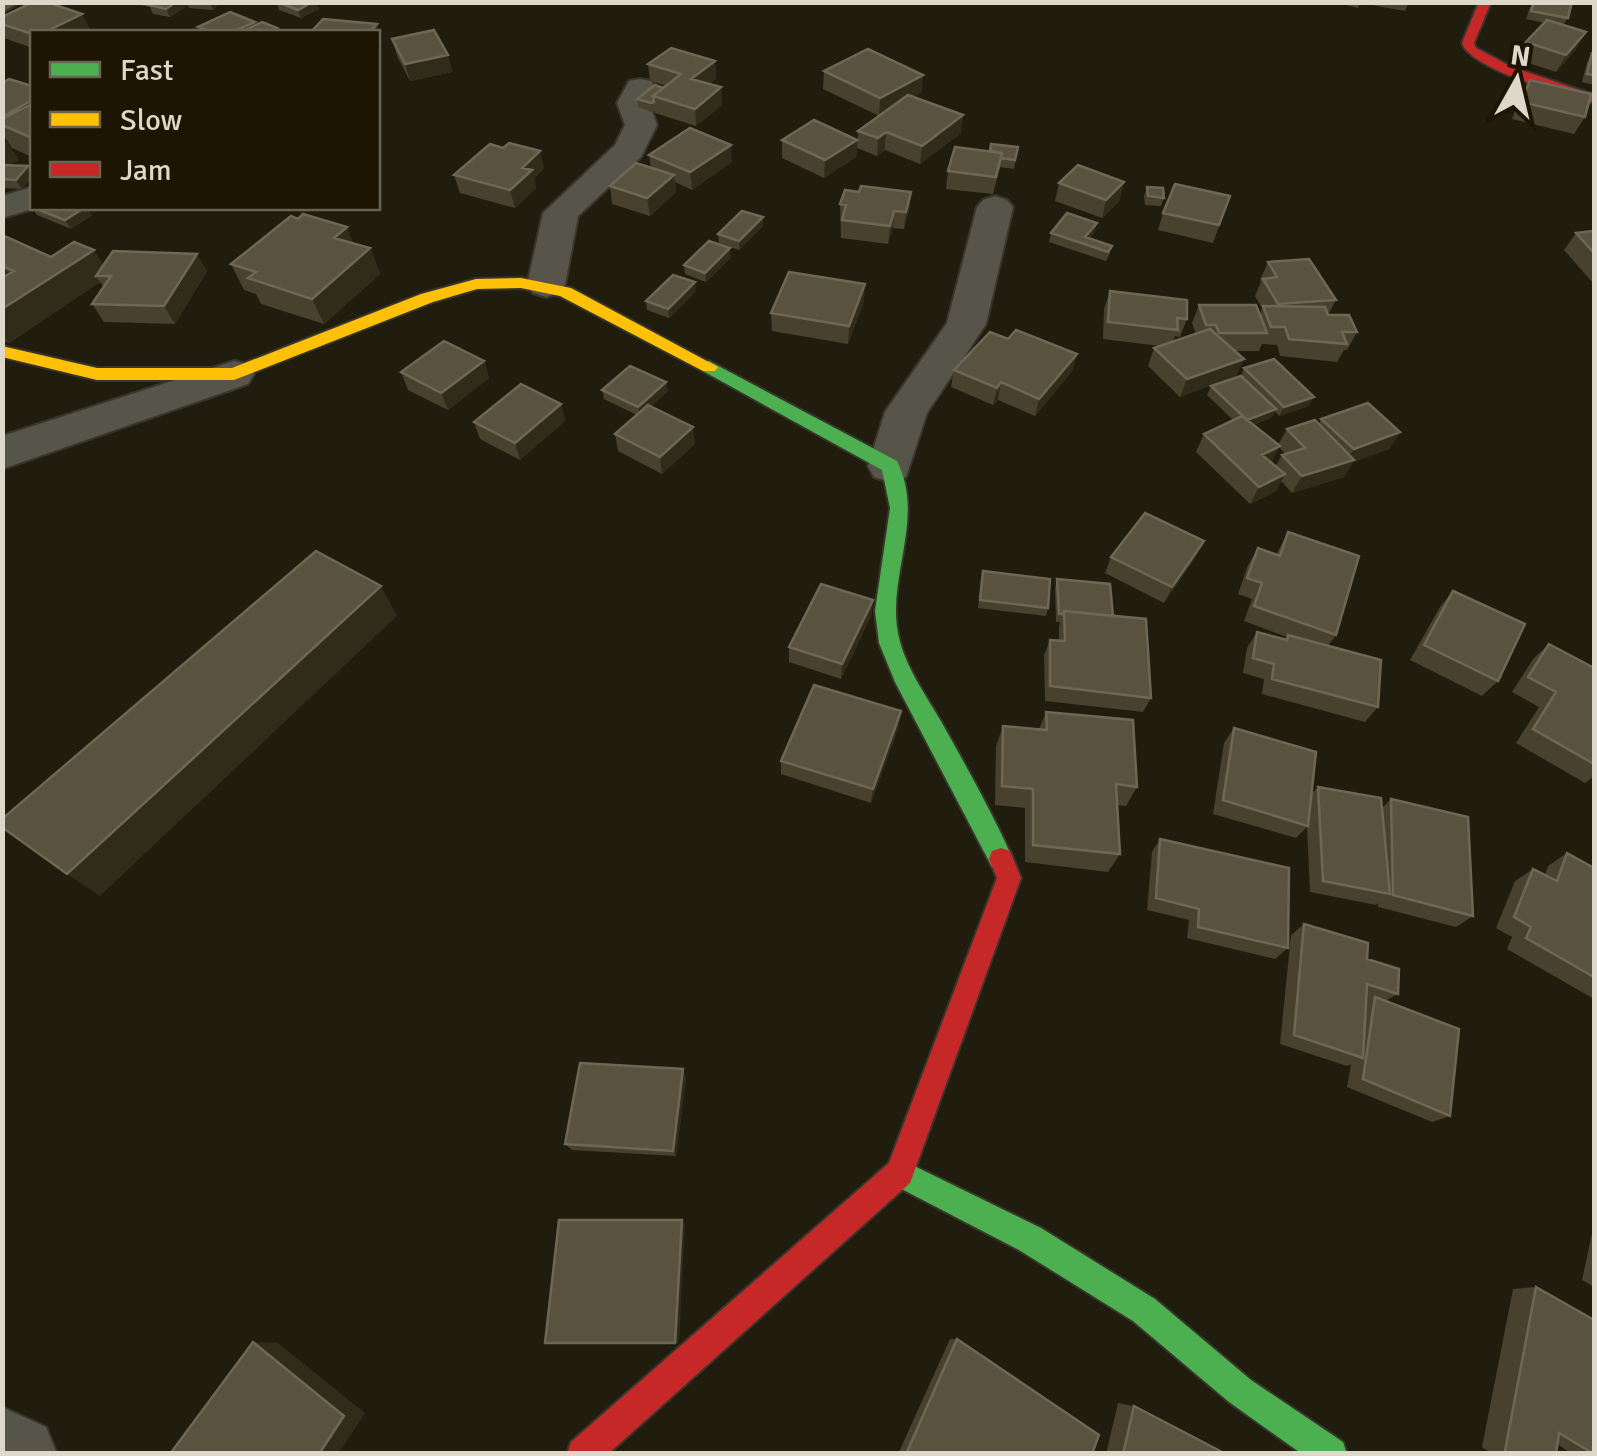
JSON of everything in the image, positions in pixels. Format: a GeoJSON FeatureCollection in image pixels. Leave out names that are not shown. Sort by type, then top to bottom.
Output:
{"type":"FeatureCollection","features":[{"type":"Feature","properties":{"kind":"street"},"geometry":{"type":"LineString","coordinates":[[1486,2],[1468,43],[1470,50],[1507,70],[1594,99]]}},
{"type":"Feature","properties":{"kind":"street"},"geometry":{"type":"LineString","coordinates":[[546,286],[561,213],[630,150],[641,125],[632,104],[640,88]]}},
{"type":"Feature","properties":{"kind":"street"},"geometry":{"type":"LineString","coordinates":[[2,208],[30,197]]}},
{"type":"Feature","properties":{"kind":"street"},"geometry":{"type":"LineString","coordinates":[[890,466],[906,412],[966,324],[995,207]]}},
{"type":"Feature","properties":{"kind":"street"},"geometry":{"type":"LineString","coordinates":[[2,454],[234,374],[428,298],[476,284],[546,286],[793,411],[890,466],[901,490],[901,516],[888,593],[887,632],[906,682],[987,825],[1009,878],[900,1173],[583,1454]]}},
{"type":"Feature","properties":{"kind":"street"},"geometry":{"type":"LineString","coordinates":[[2,351],[97,374],[234,374]]}},
{"type":"Feature","properties":{"kind":"street"},"geometry":{"type":"LineString","coordinates":[[900,1173],[1030,1239],[1144,1310],[1240,1390],[1331,1454]]}},
{"type":"Feature","properties":{"kind":"street"},"geometry":{"type":"LineString","coordinates":[[2,1445],[19,1454]]}},
{"type":"Feature","properties":{"kind":"building"},"geometry":{"type":"Polygon","coordinates":[[[33,2],[47,2],[82,14],[49,30],[30,30],[30,33],[2,24],[2,17],[33,2]]]}},
{"type":"Feature","properties":{"kind":"building"},"geometry":{"type":"Polygon","coordinates":[[[176,2],[166,9],[149,5],[176,2]]]}},
{"type":"Feature","properties":{"kind":"building"},"geometry":{"type":"Polygon","coordinates":[[[278,2],[312,2],[298,10],[278,2]]]}},
{"type":"Feature","properties":{"kind":"building"},"geometry":{"type":"Polygon","coordinates":[[[1534,2],[1572,2],[1568,18],[1531,11],[1534,2]]]}},
{"type":"Feature","properties":{"kind":"building"},"geometry":{"type":"Polygon","coordinates":[[[230,12],[255,22],[237,30],[198,27],[230,12]]]}},
{"type":"Feature","properties":{"kind":"building"},"geometry":{"type":"Polygon","coordinates":[[[323,19],[377,24],[372,30],[313,30],[323,19]]]}},
{"type":"Feature","properties":{"kind":"building"},"geometry":{"type":"Polygon","coordinates":[[[1547,20],[1586,32],[1566,55],[1526,42],[1547,20]]]}},
{"type":"Feature","properties":{"kind":"building"},"geometry":{"type":"Polygon","coordinates":[[[262,22],[277,28],[272,30],[245,30],[262,22]]]}},
{"type":"Feature","properties":{"kind":"building"},"geometry":{"type":"Polygon","coordinates":[[[434,30],[448,55],[405,64],[392,39],[434,30]]]}},
{"type":"Feature","properties":{"kind":"building"},"geometry":{"type":"Polygon","coordinates":[[[671,48],[715,61],[691,79],[721,87],[695,109],[653,96],[681,74],[648,64],[671,48]]]}},
{"type":"Feature","properties":{"kind":"building"},"geometry":{"type":"Polygon","coordinates":[[[868,49],[923,75],[880,98],[824,71],[868,49]]]}},
{"type":"Feature","properties":{"kind":"building"},"geometry":{"type":"Polygon","coordinates":[[[1594,53],[1594,75],[1587,74],[1594,53]]]}},
{"type":"Feature","properties":{"kind":"building"},"geometry":{"type":"Polygon","coordinates":[[[9,79],[30,85],[30,101],[2,115],[2,83],[9,79]]]}},
{"type":"Feature","properties":{"kind":"building"},"geometry":{"type":"Polygon","coordinates":[[[1530,80],[1591,94],[1585,117],[1522,102],[1530,80]]]}},
{"type":"Feature","properties":{"kind":"building"},"geometry":{"type":"Polygon","coordinates":[[[655,85],[663,88],[653,96],[654,102],[637,99],[655,85]]]}},
{"type":"Feature","properties":{"kind":"building"},"geometry":{"type":"Polygon","coordinates":[[[908,95],[963,115],[922,146],[886,132],[878,138],[858,131],[908,95]]]}},
{"type":"Feature","properties":{"kind":"building"},"geometry":{"type":"Polygon","coordinates":[[[30,105],[30,137],[2,125],[2,119],[30,105]]]}},
{"type":"Feature","properties":{"kind":"building"},"geometry":{"type":"Polygon","coordinates":[[[814,120],[857,140],[825,160],[782,140],[814,120]]]}},
{"type":"Feature","properties":{"kind":"building"},"geometry":{"type":"Polygon","coordinates":[[[690,128],[731,145],[690,172],[649,155],[690,128]]]}},
{"type":"Feature","properties":{"kind":"building"},"geometry":{"type":"Polygon","coordinates":[[[509,143],[540,151],[522,168],[532,170],[510,190],[454,175],[490,144],[503,148],[509,143]]]}},
{"type":"Feature","properties":{"kind":"building"},"geometry":{"type":"Polygon","coordinates":[[[991,144],[1018,147],[1015,160],[990,151],[991,144]]]}},
{"type":"Feature","properties":{"kind":"building"},"geometry":{"type":"Polygon","coordinates":[[[955,147],[1002,153],[996,177],[948,171],[955,147]]]}},
{"type":"Feature","properties":{"kind":"building"},"geometry":{"type":"Polygon","coordinates":[[[636,163],[674,175],[647,198],[610,186],[636,163]]]}},
{"type":"Feature","properties":{"kind":"building"},"geometry":{"type":"Polygon","coordinates":[[[2,165],[28,166],[16,180],[2,179],[2,165]]]}},
{"type":"Feature","properties":{"kind":"building"},"geometry":{"type":"Polygon","coordinates":[[[1078,165],[1124,182],[1106,200],[1059,183],[1078,165]]]}},
{"type":"Feature","properties":{"kind":"building"},"geometry":{"type":"Polygon","coordinates":[[[1175,184],[1230,196],[1219,225],[1163,213],[1175,184]]]}},
{"type":"Feature","properties":{"kind":"building"},"geometry":{"type":"Polygon","coordinates":[[[861,186],[911,192],[906,212],[894,211],[890,226],[842,220],[846,205],[840,204],[845,190],[859,192],[861,186]]]}},
{"type":"Feature","properties":{"kind":"building"},"geometry":{"type":"Polygon","coordinates":[[[1147,187],[1163,188],[1164,198],[1148,196],[1147,187]]]}},
{"type":"Feature","properties":{"kind":"building"},"geometry":{"type":"Polygon","coordinates":[[[39,210],[81,210],[65,220],[39,210]]]}},
{"type":"Feature","properties":{"kind":"building"},"geometry":{"type":"Polygon","coordinates":[[[742,211],[763,217],[739,241],[718,234],[742,211]]]}},
{"type":"Feature","properties":{"kind":"building"},"geometry":{"type":"Polygon","coordinates":[[[1067,213],[1097,223],[1085,237],[1112,246],[1108,252],[1051,233],[1067,213]]]}},
{"type":"Feature","properties":{"kind":"building"},"geometry":{"type":"Polygon","coordinates":[[[303,214],[347,227],[334,238],[370,248],[312,299],[248,278],[256,272],[231,264],[291,216],[298,219],[303,214]]]}},
{"type":"Feature","properties":{"kind":"building"},"geometry":{"type":"Polygon","coordinates":[[[1594,231],[1594,253],[1576,233],[1594,231]]]}},
{"type":"Feature","properties":{"kind":"building"},"geometry":{"type":"Polygon","coordinates":[[[2,235],[51,257],[74,242],[94,250],[2,309],[2,278],[14,271],[2,268],[2,235]]]}},
{"type":"Feature","properties":{"kind":"building"},"geometry":{"type":"Polygon","coordinates":[[[709,241],[730,248],[705,273],[684,265],[709,241]]]}},
{"type":"Feature","properties":{"kind":"building"},"geometry":{"type":"Polygon","coordinates":[[[113,251],[197,254],[164,306],[92,304],[111,276],[96,276],[113,251]]]}},
{"type":"Feature","properties":{"kind":"building"},"geometry":{"type":"Polygon","coordinates":[[[1309,259],[1336,300],[1278,304],[1263,279],[1277,277],[1268,262],[1309,259]]]}},
{"type":"Feature","properties":{"kind":"building"},"geometry":{"type":"Polygon","coordinates":[[[789,272],[865,284],[849,326],[771,313],[789,272]]]}},
{"type":"Feature","properties":{"kind":"building"},"geometry":{"type":"Polygon","coordinates":[[[673,275],[695,282],[668,309],[646,301],[673,275]]]}},
{"type":"Feature","properties":{"kind":"building"},"geometry":{"type":"Polygon","coordinates":[[[1110,291],[1187,300],[1187,319],[1177,318],[1178,330],[1108,322],[1110,291]]]}},
{"type":"Feature","properties":{"kind":"building"},"geometry":{"type":"Polygon","coordinates":[[[1199,305],[1256,305],[1267,333],[1219,333],[1216,325],[1206,325],[1199,305]]]}},
{"type":"Feature","properties":{"kind":"building"},"geometry":{"type":"Polygon","coordinates":[[[1263,306],[1325,307],[1328,315],[1349,315],[1357,332],[1342,332],[1347,344],[1289,339],[1285,327],[1271,327],[1263,306]]]}},
{"type":"Feature","properties":{"kind":"building"},"geometry":{"type":"Polygon","coordinates":[[[1210,329],[1244,359],[1187,379],[1154,348],[1210,329]]]}},
{"type":"Feature","properties":{"kind":"building"},"geometry":{"type":"Polygon","coordinates":[[[1016,330],[1077,354],[1039,399],[1001,382],[997,388],[954,370],[990,332],[1008,339],[1016,330]]]}},
{"type":"Feature","properties":{"kind":"building"},"geometry":{"type":"Polygon","coordinates":[[[444,341],[484,361],[441,393],[401,372],[444,341]]]}},
{"type":"Feature","properties":{"kind":"building"},"geometry":{"type":"Polygon","coordinates":[[[1274,359],[1314,397],[1284,407],[1244,368],[1274,359]]]}},
{"type":"Feature","properties":{"kind":"building"},"geometry":{"type":"Polygon","coordinates":[[[630,366],[666,382],[638,407],[602,390],[630,366]]]}},
{"type":"Feature","properties":{"kind":"building"},"geometry":{"type":"Polygon","coordinates":[[[1241,376],[1276,409],[1247,420],[1211,386],[1241,376]]]}},
{"type":"Feature","properties":{"kind":"building"},"geometry":{"type":"Polygon","coordinates":[[[521,384],[561,404],[515,443],[474,422],[521,384]]]}},
{"type":"Feature","properties":{"kind":"building"},"geometry":{"type":"Polygon","coordinates":[[[1368,403],[1400,432],[1354,449],[1321,419],[1368,403]]]}},
{"type":"Feature","properties":{"kind":"building"},"geometry":{"type":"Polygon","coordinates":[[[648,405],[693,427],[660,457],[615,434],[648,405]]]}},
{"type":"Feature","properties":{"kind":"building"},"geometry":{"type":"Polygon","coordinates":[[[1242,416],[1280,446],[1262,455],[1285,474],[1259,487],[1204,434],[1242,416]]]}},
{"type":"Feature","properties":{"kind":"building"},"geometry":{"type":"Polygon","coordinates":[[[1315,420],[1354,460],[1302,476],[1282,455],[1305,448],[1287,429],[1315,420]]]}},
{"type":"Feature","properties":{"kind":"building"},"geometry":{"type":"Polygon","coordinates":[[[1145,513],[1204,541],[1172,587],[1111,557],[1145,513]]]}},
{"type":"Feature","properties":{"kind":"building"},"geometry":{"type":"Polygon","coordinates":[[[1288,532],[1359,556],[1336,635],[1254,606],[1262,583],[1247,578],[1258,548],[1280,556],[1288,532]]]}},
{"type":"Feature","properties":{"kind":"building"},"geometry":{"type":"Polygon","coordinates":[[[316,551],[381,586],[67,874],[2,827],[2,819],[316,551]]]}},
{"type":"Feature","properties":{"kind":"building"},"geometry":{"type":"Polygon","coordinates":[[[983,571],[1050,579],[1048,608],[980,600],[983,571]]]}},
{"type":"Feature","properties":{"kind":"building"},"geometry":{"type":"Polygon","coordinates":[[[1057,579],[1110,584],[1113,616],[1064,611],[1059,614],[1057,579]]]}},
{"type":"Feature","properties":{"kind":"building"},"geometry":{"type":"Polygon","coordinates":[[[821,584],[873,600],[842,664],[789,647],[821,584]]]}},
{"type":"Feature","properties":{"kind":"building"},"geometry":{"type":"Polygon","coordinates":[[[1453,591],[1525,624],[1498,681],[1424,645],[1453,591]]]}},
{"type":"Feature","properties":{"kind":"building"},"geometry":{"type":"Polygon","coordinates":[[[1064,611],[1146,619],[1151,698],[1050,686],[1050,640],[1065,641],[1064,611]]]}},
{"type":"Feature","properties":{"kind":"building"},"geometry":{"type":"Polygon","coordinates":[[[1257,632],[1287,640],[1288,635],[1381,660],[1378,707],[1272,679],[1274,664],[1253,658],[1257,632]]]}},
{"type":"Feature","properties":{"kind":"building"},"geometry":{"type":"Polygon","coordinates":[[[1549,644],[1594,668],[1594,764],[1533,729],[1556,692],[1528,677],[1549,644]]]}},
{"type":"Feature","properties":{"kind":"building"},"geometry":{"type":"Polygon","coordinates":[[[814,685],[901,711],[873,789],[781,761],[814,685]]]}},
{"type":"Feature","properties":{"kind":"building"},"geometry":{"type":"Polygon","coordinates":[[[1046,712],[1133,720],[1137,787],[1116,784],[1120,854],[1033,845],[1033,789],[1002,786],[1003,726],[1047,730],[1046,712]]]}},
{"type":"Feature","properties":{"kind":"building"},"geometry":{"type":"Polygon","coordinates":[[[1234,728],[1316,752],[1308,826],[1223,800],[1234,728]]]}},
{"type":"Feature","properties":{"kind":"building"},"geometry":{"type":"Polygon","coordinates":[[[1318,787],[1381,798],[1390,894],[1323,881],[1318,787]]]}},
{"type":"Feature","properties":{"kind":"building"},"geometry":{"type":"Polygon","coordinates":[[[1391,799],[1468,817],[1473,916],[1393,895],[1391,799]]]}},
{"type":"Feature","properties":{"kind":"building"},"geometry":{"type":"Polygon","coordinates":[[[1160,839],[1289,868],[1288,948],[1198,927],[1199,909],[1156,898],[1160,839]]]}},
{"type":"Feature","properties":{"kind":"building"},"geometry":{"type":"Polygon","coordinates":[[[1567,853],[1594,868],[1594,977],[1526,938],[1531,927],[1514,917],[1533,869],[1557,881],[1567,853]]]}},
{"type":"Feature","properties":{"kind":"building"},"geometry":{"type":"Polygon","coordinates":[[[1304,924],[1368,943],[1367,959],[1399,969],[1398,994],[1367,984],[1363,1058],[1294,1035],[1304,924]]]}},
{"type":"Feature","properties":{"kind":"building"},"geometry":{"type":"Polygon","coordinates":[[[1375,997],[1459,1029],[1450,1116],[1363,1079],[1375,997]]]}},
{"type":"Feature","properties":{"kind":"building"},"geometry":{"type":"Polygon","coordinates":[[[580,1063],[683,1069],[673,1151],[565,1144],[580,1063]]]}},
{"type":"Feature","properties":{"kind":"building"},"geometry":{"type":"Polygon","coordinates":[[[559,1220],[682,1220],[675,1343],[545,1343],[559,1220]]]}},
{"type":"Feature","properties":{"kind":"building"},"geometry":{"type":"Polygon","coordinates":[[[1536,1287],[1594,1320],[1594,1454],[1559,1433],[1556,1454],[1505,1451],[1536,1287]]]}},
{"type":"Feature","properties":{"kind":"building"},"geometry":{"type":"Polygon","coordinates":[[[957,1339],[1099,1435],[1092,1454],[906,1454],[957,1339]]]}},
{"type":"Feature","properties":{"kind":"building"},"geometry":{"type":"Polygon","coordinates":[[[253,1342],[344,1416],[319,1454],[170,1454],[253,1342]]]}},
{"type":"Feature","properties":{"kind":"building"},"geometry":{"type":"Polygon","coordinates":[[[1134,1406],[1226,1454],[1123,1454],[1134,1406]]]}},
{"type":"Feature","properties":{"kind":"traffic: fast"},"geometry":{"type":"LineString","coordinates":[[709,367],[890,466],[900,508],[885,611],[893,654],[1001,859]]}},
{"type":"Feature","properties":{"kind":"traffic: fast"},"geometry":{"type":"LineString","coordinates":[[900,1173],[1030,1239],[1144,1310],[1240,1391],[1331,1454]]}},
{"type":"Feature","properties":{"kind":"traffic: slow"},"geometry":{"type":"LineString","coordinates":[[2,351],[97,374],[234,374],[427,298],[476,284],[521,283],[565,292],[709,367]]}},
{"type":"Feature","properties":{"kind":"traffic: jam"},"geometry":{"type":"LineString","coordinates":[[1485,2],[1468,43],[1470,50],[1507,70],[1594,99]]}},
{"type":"Feature","properties":{"kind":"traffic: jam"},"geometry":{"type":"LineString","coordinates":[[583,1454],[900,1173],[1009,878],[1001,859]]}}]}
